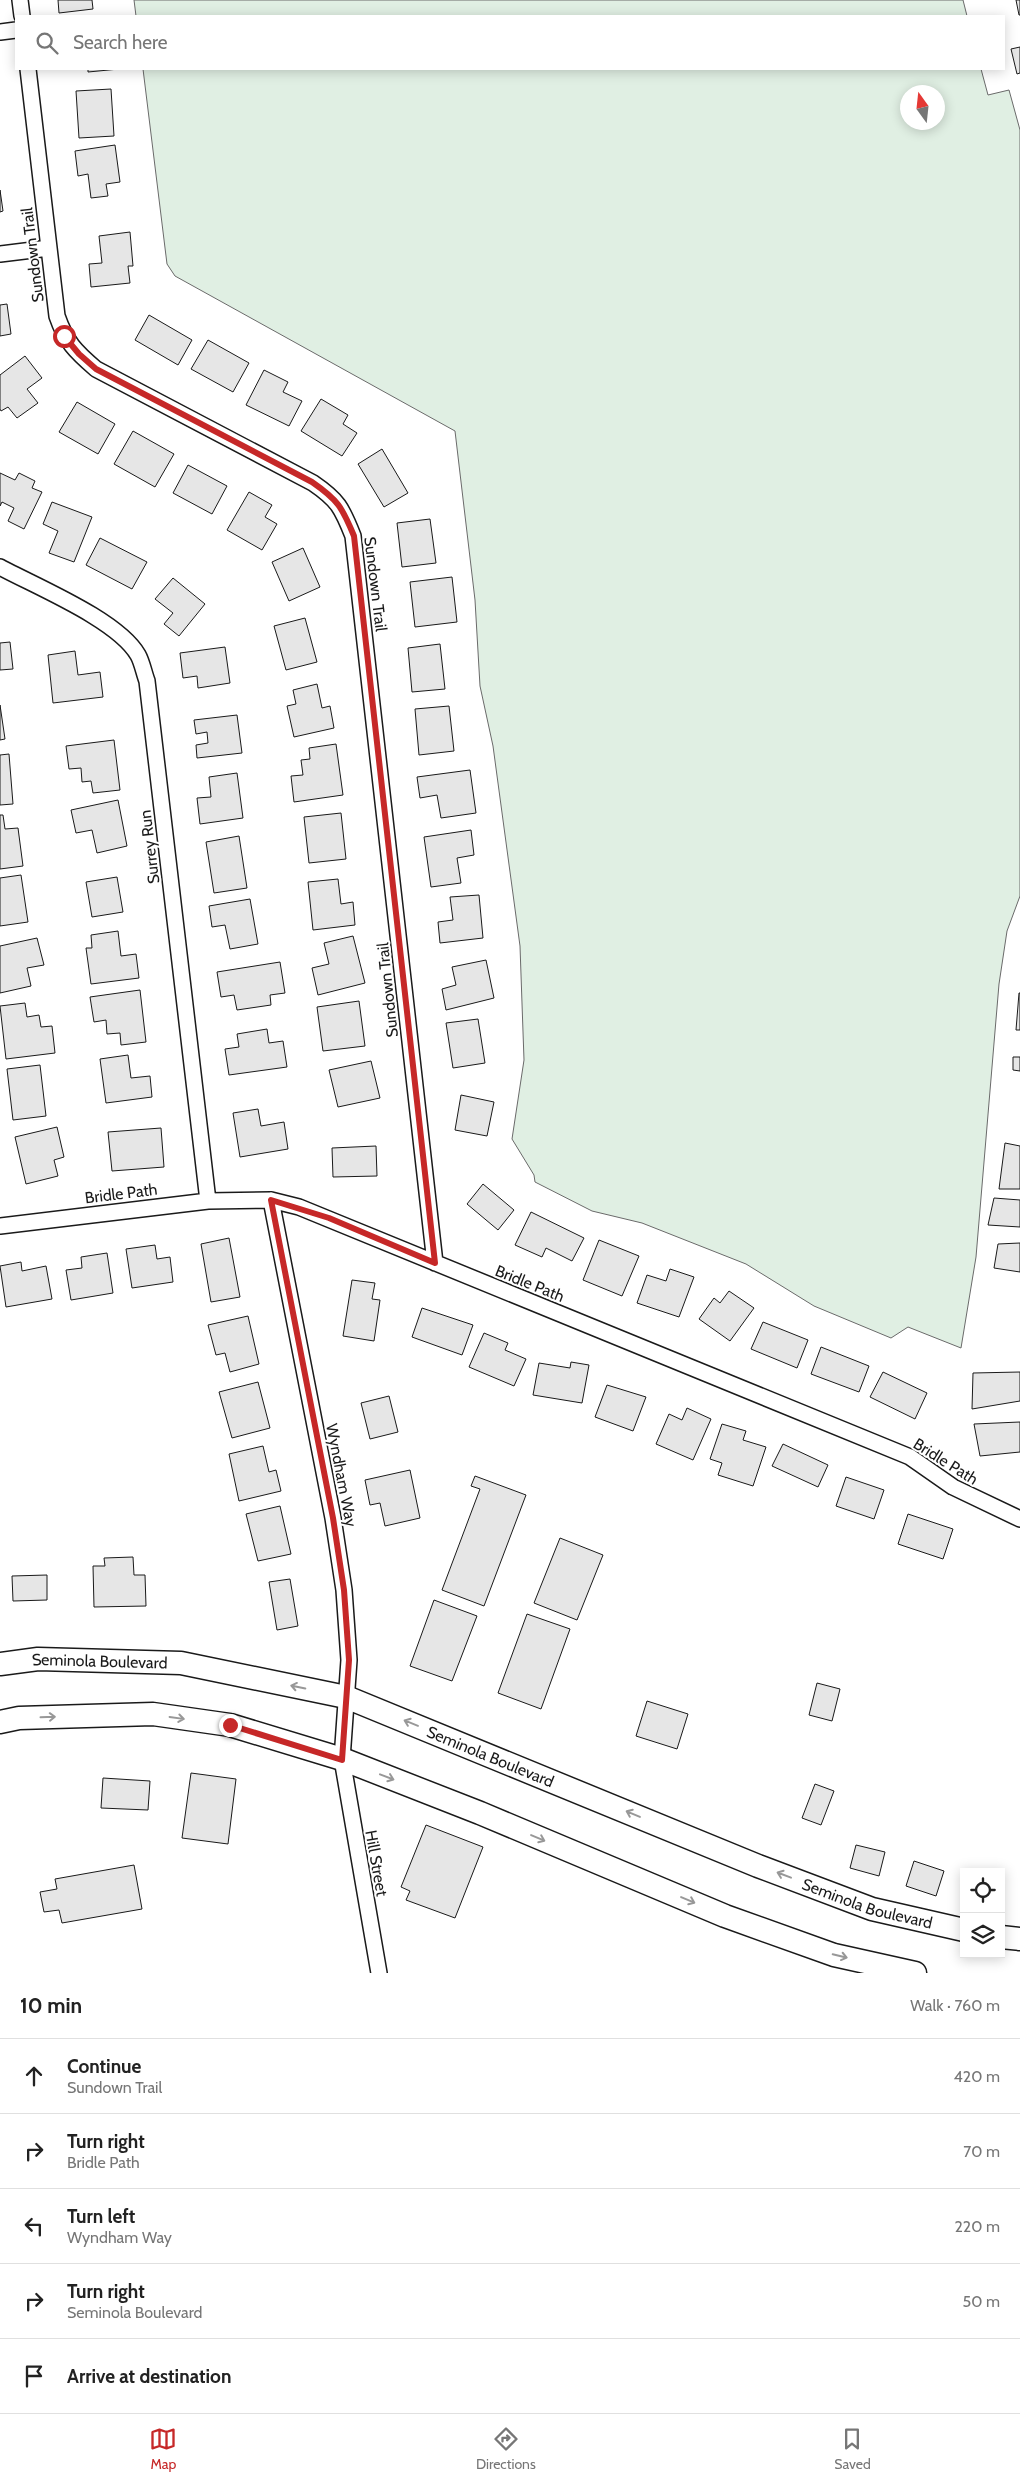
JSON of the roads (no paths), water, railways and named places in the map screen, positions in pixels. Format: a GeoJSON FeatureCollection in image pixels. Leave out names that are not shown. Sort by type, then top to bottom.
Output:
{"type":"FeatureCollection","features":[{"type":"Feature","properties":{"kind":"main road","name":"Seminola Boulevard"},"geometry":{"type":"LineString","coordinates":[[0,1664],[38,1659],[181,1663],[346,1697],[758,1866],[872,1909],[960,1929]]}},
{"type":"Feature","properties":{"kind":"main road"},"geometry":{"type":"LineString","coordinates":[[0,1722],[19,1718],[153,1714],[230,1725],[342,1760],[480,1813],[725,1916],[834,1955],[915,1973]]}},
{"type":"Feature","properties":{"kind":"main road"},"geometry":{"type":"LineString","coordinates":[[1005,1938],[1020,1940]]}},
{"type":"Feature","properties":{"kind":"street"},"geometry":{"type":"LineString","coordinates":[[20,0],[22,15]]}},
{"type":"Feature","properties":{"kind":"street"},"geometry":{"type":"LineString","coordinates":[[0,32],[15,30]]}},
{"type":"Feature","properties":{"kind":"street","name":"Sundown Trail"},"geometry":{"type":"LineString","coordinates":[[28,70],[57,316],[64,336],[79,354],[96,369],[312,482],[333,497],[345,513],[354,536],[435,1263]]}},
{"type":"Feature","properties":{"kind":"street"},"geometry":{"type":"LineString","coordinates":[[0,254],[49,248]]}},
{"type":"Feature","properties":{"kind":"street","name":"Surrey Run"},"geometry":{"type":"LineString","coordinates":[[0,567],[106,623],[125,638],[139,656],[147,681],[208,1201]]}},
{"type":"Feature","properties":{"kind":"street","name":"Bridle Path"},"geometry":{"type":"LineString","coordinates":[[0,1226],[208,1201],[271,1200],[329,1218],[910,1457],[965,1494],[1020,1519]]}},
{"type":"Feature","properties":{"kind":"street","name":"Wyndham Way"},"geometry":{"type":"LineString","coordinates":[[271,1200],[333,1518],[344,1590],[349,1660],[342,1760]]}},
{"type":"Feature","properties":{"kind":"street","name":"Hill Street"},"geometry":{"type":"LineString","coordinates":[[342,1760],[379,1973]]}}]}
